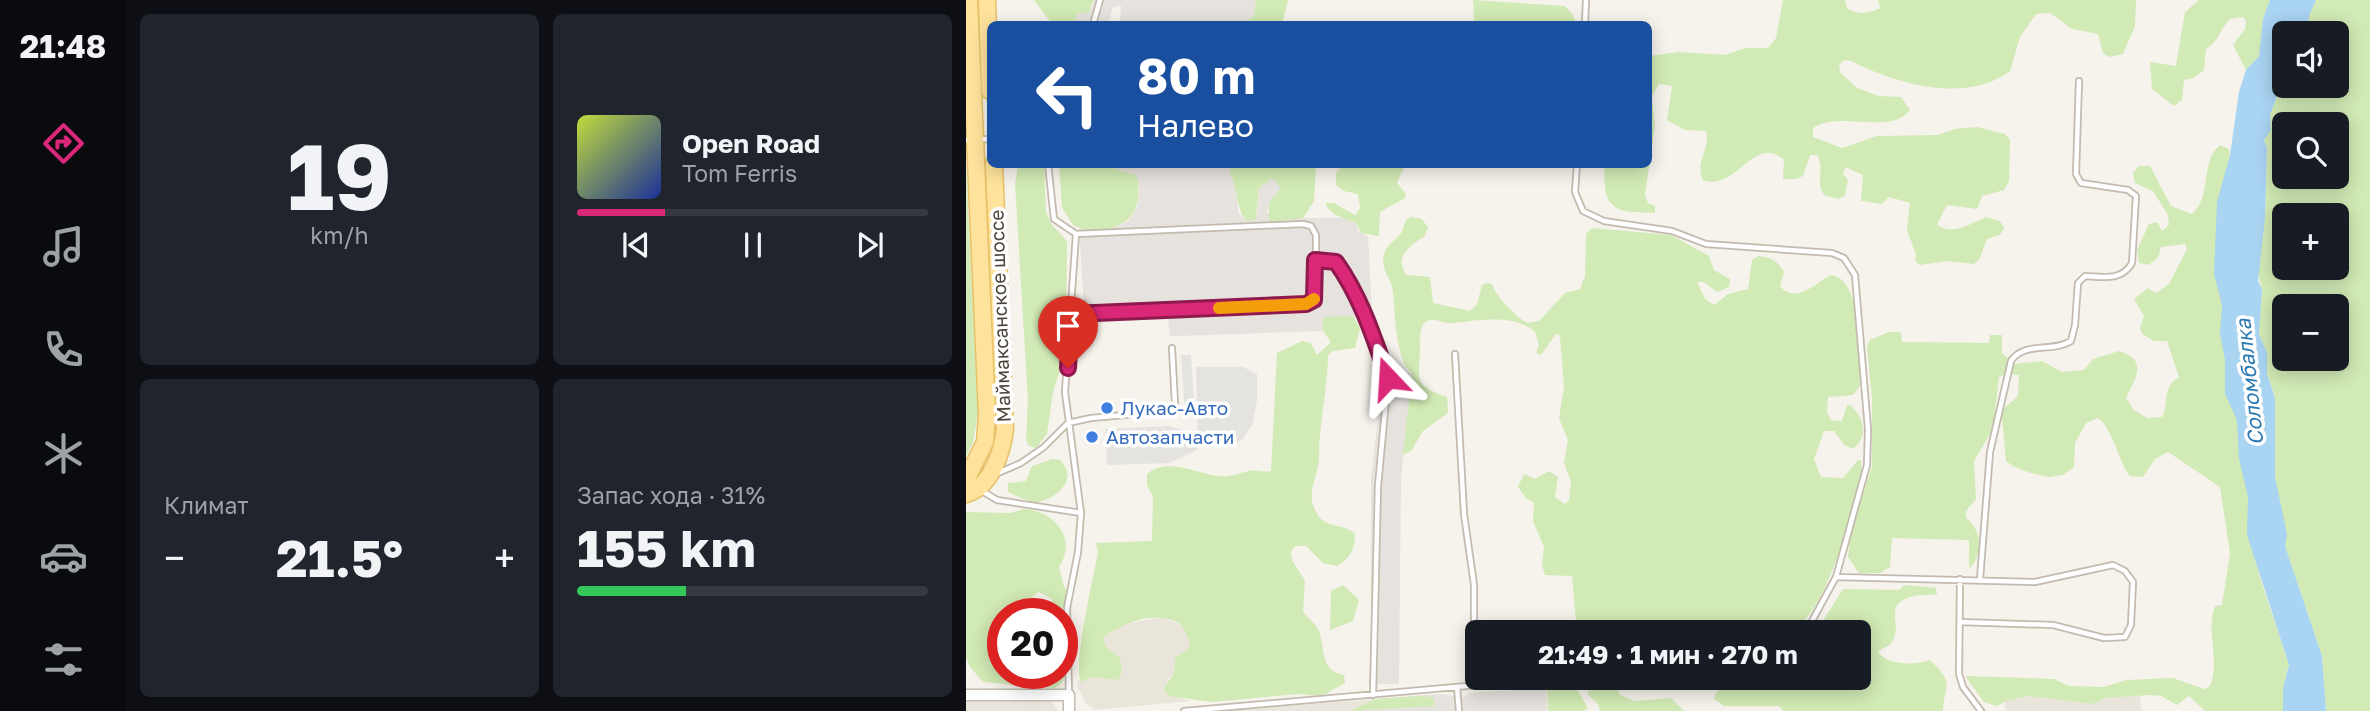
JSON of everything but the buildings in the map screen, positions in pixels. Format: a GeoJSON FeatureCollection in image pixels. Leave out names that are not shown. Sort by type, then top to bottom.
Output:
{"type":"FeatureCollection","features":[{"type":"Feature","properties":{"kind":"main road","name":"Маймаксанское шоссе"},"geometry":{"type":"LineString","coordinates":[[969,0],[987,425],[975,485]]}},
{"type":"Feature","properties":{"kind":"main road"},"geometry":{"type":"LineString","coordinates":[[987,0],[988,21]]}},
{"type":"Feature","properties":{"kind":"main road","name":"Маймаксанское шоссе"},"geometry":{"type":"LineString","coordinates":[[975,485],[1002,447],[1006,414],[994,168]]}},
{"type":"Feature","properties":{"kind":"street"},"geometry":{"type":"LineString","coordinates":[[966,695],[1069,695],[1069,711]]}},
{"type":"Feature","properties":{"kind":"lane"},"geometry":{"type":"LineString","coordinates":[[1094,21],[1100,0]]}},
{"type":"Feature","properties":{"kind":"lane"},"geometry":{"type":"LineString","coordinates":[[1585,21],[1586,0]]}},
{"type":"Feature","properties":{"kind":"lane"},"geometry":{"type":"LineString","coordinates":[[1980,579],[1990,452],[2011,360],[2016,353],[2029,348],[2059,348],[2071,341],[2075,326],[2078,283],[2085,276],[2113,278],[2127,272],[2132,263],[2136,196],[2128,190],[2081,183],[2077,174],[2078,82]]}},
{"type":"Feature","properties":{"kind":"lane"},"geometry":{"type":"LineString","coordinates":[[1048,168],[1054,219],[1076,234],[1303,224],[1311,226],[1316,236],[1316,293],[1314,300],[1306,304],[1071,314]]}},
{"type":"Feature","properties":{"kind":"lane"},"geometry":{"type":"LineString","coordinates":[[1577,168],[1576,192],[1583,211],[1604,221],[1672,231],[1706,244],[1832,253],[1849,265],[1855,275],[1868,429],[1867,465],[1836,577],[1813,620]]}},
{"type":"Feature","properties":{"kind":"lane"},"geometry":{"type":"LineString","coordinates":[[1069,695],[1067,608],[1079,552],[1081,513],[1065,392],[1076,234]]}},
{"type":"Feature","properties":{"kind":"lane"},"geometry":{"type":"LineString","coordinates":[[1315,260],[1336,262],[1349,280],[1367,318],[1388,378],[1378,486],[1373,695]]}},
{"type":"Feature","properties":{"kind":"lane"},"geometry":{"type":"LineString","coordinates":[[975,485],[1021,463],[1044,447],[1068,424],[1091,418],[1170,411],[1175,404],[1172,348]]}},
{"type":"Feature","properties":{"kind":"lane"},"geometry":{"type":"LineString","coordinates":[[1455,354],[1464,514],[1474,585],[1474,620]]}},
{"type":"Feature","properties":{"kind":"lane"},"geometry":{"type":"LineString","coordinates":[[975,485],[997,500],[1081,513]]}},
{"type":"Feature","properties":{"kind":"lane"},"geometry":{"type":"LineString","coordinates":[[1836,577],[2035,582],[2113,565],[2126,571],[2133,582],[2131,625],[2125,637],[2105,638],[2053,625],[1960,622]]}},
{"type":"Feature","properties":{"kind":"lane"},"geometry":{"type":"LineString","coordinates":[[1960,579],[1959,674],[1963,687],[1981,711]]}},
{"type":"Feature","properties":{"kind":"lane"},"geometry":{"type":"LineString","coordinates":[[1457,687],[1459,711]]}},
{"type":"Feature","properties":{"kind":"lane"},"geometry":{"type":"LineString","coordinates":[[1184,711],[1465,687]]}},
{"type":"Feature","properties":{"kind":"shaded area"},"geometry":{"type":"Polygon","coordinates":[[[1094,0],[1256,0],[1256,11],[1251,21],[1120,21],[1121,6],[1113,7],[1109,21],[1075,21],[1077,14],[1092,8],[1094,0]]]}},
{"type":"Feature","properties":{"kind":"shaded area"},"geometry":{"type":"Polygon","coordinates":[[[1230,168],[1229,172],[1237,188],[1238,212],[1246,221],[1257,216],[1259,188],[1272,177],[1279,182],[1281,189],[1266,212],[1287,218],[1342,218],[1356,223],[1358,231],[1368,236],[1372,313],[1393,371],[1412,373],[1401,479],[1399,684],[1368,684],[1371,666],[1371,479],[1383,375],[1361,318],[1324,317],[1323,331],[1179,336],[1170,336],[1168,319],[1085,323],[1079,228],[1109,229],[1119,226],[1129,220],[1138,205],[1139,187],[1130,173],[1110,169],[1230,168]]]}},
{"type":"Feature","properties":{"kind":"shaded area"},"geometry":{"type":"Polygon","coordinates":[[[1181,355],[1191,355],[1195,417],[1185,414],[1181,355]]]}},
{"type":"Feature","properties":{"kind":"shaded area"},"geometry":{"type":"Polygon","coordinates":[[[1196,367],[1243,367],[1257,374],[1257,400],[1252,425],[1242,440],[1226,446],[1197,445],[1197,450],[1169,463],[1107,465],[1105,429],[1168,426],[1196,434],[1198,441],[1196,367]]]}},
{"type":"Feature","properties":{"kind":"shaded area"},"geometry":{"type":"Polygon","coordinates":[[[1161,617],[1182,625],[1190,643],[1187,650],[1176,656],[1173,674],[1166,682],[1180,698],[1191,701],[1094,710],[1086,703],[1078,688],[1078,680],[1081,682],[1093,677],[1120,676],[1120,658],[1106,647],[1103,638],[1122,625],[1161,617]]]}},
{"type":"Feature","properties":{"kind":"shaded area"},"geometry":{"type":"Polygon","coordinates":[[[1546,690],[1547,711],[1377,711],[1376,699],[1439,694],[1464,697],[1470,693],[1546,690]]]}},
{"type":"Feature","properties":{"kind":"shaded area"},"geometry":{"type":"Polygon","coordinates":[[[2140,695],[2141,711],[2005,711],[2005,701],[2028,696],[2092,704],[2107,698],[2140,695]]]}},
{"type":"Feature","properties":{"kind":"shaded area"},"geometry":{"type":"Polygon","coordinates":[[[1376,699],[1377,711],[1222,711],[1376,699]]]}},
{"type":"Feature","properties":{"kind":"shaded area"},"geometry":{"type":"Polygon","coordinates":[[[1052,701],[1058,711],[966,711],[966,702],[1052,701]]]}},
{"type":"Feature","properties":{"kind":"green space"},"geometry":{"type":"Polygon","coordinates":[[[1034,0],[1094,0],[1089,12],[1077,14],[1075,21],[1050,21],[1034,0]]]}},
{"type":"Feature","properties":{"kind":"green space"},"geometry":{"type":"Polygon","coordinates":[[[1256,0],[1288,0],[1283,21],[1246,21],[1254,16],[1256,0]]]}},
{"type":"Feature","properties":{"kind":"green space"},"geometry":{"type":"Polygon","coordinates":[[[1473,0],[1565,6],[1575,21],[1474,21],[1473,0]]]}},
{"type":"Feature","properties":{"kind":"green space"},"geometry":{"type":"Polygon","coordinates":[[[1783,0],[1845,0],[1847,8],[1863,13],[1880,8],[1878,0],[2136,0],[2135,26],[2123,54],[2109,57],[2103,53],[2098,34],[2072,29],[2050,13],[2036,14],[2020,37],[2010,71],[1992,81],[1972,87],[1930,87],[1888,77],[1851,61],[1844,60],[1839,65],[1840,72],[1857,88],[1879,96],[1901,97],[1910,110],[1901,118],[1890,121],[1824,123],[1813,128],[1813,137],[1842,148],[1877,136],[1938,135],[1955,129],[1977,127],[2005,134],[2010,140],[2009,181],[2004,190],[1982,196],[1977,209],[1947,205],[1937,225],[1956,229],[1986,217],[2000,221],[2004,228],[2000,235],[1987,239],[1979,260],[1974,264],[1947,261],[1920,265],[1915,261],[1916,255],[1907,230],[1910,203],[1889,197],[1882,204],[1861,201],[1863,175],[1845,167],[1843,174],[1848,180],[1845,196],[1839,199],[1826,196],[1820,187],[1817,155],[1810,155],[1803,176],[1796,179],[1783,179],[1784,160],[1773,154],[1763,153],[1726,178],[1703,180],[1700,168],[1706,131],[1685,130],[1667,120],[1672,86],[1659,84],[1652,96],[1652,56],[1679,52],[1725,55],[1745,48],[1768,48],[1776,38],[1783,0]]]}},
{"type":"Feature","properties":{"kind":"green space"},"geometry":{"type":"Polygon","coordinates":[[[2199,0],[2270,0],[2263,19],[2259,56],[2246,70],[2233,45],[2245,29],[2246,21],[2243,17],[2230,19],[2206,49],[2204,70],[2194,78],[2184,80],[2182,100],[2174,106],[2152,89],[2150,62],[2176,66],[2185,12],[2199,0]]]}},
{"type":"Feature","properties":{"kind":"green space"},"geometry":{"type":"Polygon","coordinates":[[[2316,0],[2370,0],[2370,711],[2326,711],[2322,656],[2285,546],[2275,477],[2275,398],[2267,374],[2267,353],[2259,334],[2262,289],[2258,273],[2265,218],[2267,148],[2264,140],[2271,127],[2270,115],[2276,98],[2349,98],[2349,21],[2309,21],[2316,0]]]}},
{"type":"Feature","properties":{"kind":"green space"},"geometry":{"type":"Polygon","coordinates":[[[1652,96],[1655,126],[1652,147],[1652,96]]]}},
{"type":"Feature","properties":{"kind":"green space"},"geometry":{"type":"Polygon","coordinates":[[[2220,145],[2229,149],[2258,572],[2289,665],[2283,688],[2283,711],[2205,711],[2189,696],[2177,705],[2161,696],[2150,695],[2106,698],[2093,704],[2028,696],[1997,706],[1984,702],[1965,676],[2054,679],[2069,686],[2104,687],[2126,680],[2173,678],[2204,689],[2210,686],[2214,666],[2212,616],[2215,606],[2222,605],[2230,553],[2220,487],[2168,452],[2155,459],[2143,477],[2130,476],[2107,429],[2098,418],[2086,423],[2075,443],[2074,467],[2063,475],[2049,477],[2016,467],[2006,461],[2002,416],[2003,409],[2018,396],[2019,375],[2006,374],[1999,377],[1993,429],[1974,461],[1976,499],[1966,511],[1966,518],[1978,535],[1979,549],[1974,563],[1969,569],[1969,540],[1892,538],[1890,567],[1880,573],[1859,573],[1848,557],[1851,531],[1872,466],[1872,399],[1867,346],[1870,340],[1889,332],[1901,332],[1902,342],[1989,343],[1990,335],[2002,335],[2002,353],[2014,364],[2042,361],[2062,372],[2084,370],[2093,359],[2119,351],[2129,355],[2137,365],[2135,378],[2126,398],[2134,410],[2147,418],[2162,417],[2168,390],[2179,377],[2167,341],[2154,341],[2142,334],[2140,328],[2144,316],[2134,299],[2148,288],[2156,293],[2169,284],[2187,249],[2185,244],[2161,247],[2158,258],[2148,265],[2139,263],[2137,250],[2149,224],[2157,222],[2162,231],[2169,225],[2168,215],[2153,191],[2135,183],[2133,173],[2139,166],[2150,166],[2171,206],[2192,214],[2202,198],[2210,160],[2220,145]]]}},
{"type":"Feature","properties":{"kind":"green space"},"geometry":{"type":"Polygon","coordinates":[[[982,157],[987,157],[999,413],[994,413],[982,157]]]}},
{"type":"Feature","properties":{"kind":"green space"},"geometry":{"type":"Polygon","coordinates":[[[966,166],[978,412],[973,443],[966,456],[966,166]]]}},
{"type":"Feature","properties":{"kind":"green space"},"geometry":{"type":"Polygon","coordinates":[[[1018,168],[1044,168],[1046,212],[1052,225],[1067,241],[1066,352],[1053,392],[1047,434],[1036,448],[1029,446],[1026,440],[1028,400],[1015,184],[1018,168]]]}},
{"type":"Feature","properties":{"kind":"green space"},"geometry":{"type":"Polygon","coordinates":[[[1059,168],[1114,168],[1136,175],[1136,208],[1131,217],[1113,228],[1082,229],[1073,225],[1062,208],[1059,168]]]}},
{"type":"Feature","properties":{"kind":"green space"},"geometry":{"type":"Polygon","coordinates":[[[1230,168],[1316,168],[1314,201],[1303,218],[1269,222],[1269,203],[1281,187],[1272,178],[1259,188],[1256,219],[1246,221],[1229,172],[1230,168]]]}},
{"type":"Feature","properties":{"kind":"green space"},"geometry":{"type":"Polygon","coordinates":[[[1340,168],[1404,168],[1397,183],[1406,194],[1405,198],[1380,212],[1379,236],[1361,233],[1356,223],[1334,214],[1325,203],[1334,203],[1355,215],[1360,208],[1358,194],[1344,191],[1336,185],[1336,173],[1340,168]]]}},
{"type":"Feature","properties":{"kind":"green space"},"geometry":{"type":"Polygon","coordinates":[[[1604,168],[1649,168],[1645,195],[1648,203],[1655,206],[1655,213],[1631,212],[1617,208],[1611,204],[1605,188],[1604,168]]]}},
{"type":"Feature","properties":{"kind":"green space"},"geometry":{"type":"Polygon","coordinates":[[[1407,219],[1422,219],[1428,228],[1424,237],[1405,253],[1402,258],[1403,269],[1407,275],[1430,277],[1433,303],[1470,311],[1477,304],[1482,285],[1492,284],[1507,306],[1528,323],[1539,321],[1565,293],[1580,289],[1585,276],[1586,234],[1592,228],[1671,235],[1709,256],[1714,270],[1730,279],[1729,287],[1717,292],[1704,282],[1697,282],[1705,299],[1714,305],[1728,294],[1748,289],[1752,260],[1758,256],[1777,262],[1784,272],[1780,286],[1792,293],[1806,291],[1831,275],[1841,280],[1849,290],[1854,305],[1860,386],[1853,395],[1828,397],[1827,412],[1831,420],[1842,421],[1847,405],[1850,405],[1859,415],[1863,433],[1853,449],[1844,445],[1834,431],[1824,431],[1814,459],[1821,477],[1843,478],[1858,460],[1861,460],[1862,474],[1836,560],[1827,583],[1805,620],[1576,620],[1572,576],[1545,575],[1542,565],[1544,547],[1533,521],[1534,503],[1526,498],[1518,487],[1524,474],[1535,479],[1549,471],[1558,477],[1555,497],[1565,504],[1569,500],[1571,482],[1564,463],[1568,440],[1559,418],[1564,387],[1560,336],[1556,334],[1541,355],[1536,353],[1539,345],[1535,332],[1516,322],[1425,322],[1420,336],[1420,381],[1428,389],[1447,397],[1448,413],[1423,431],[1412,450],[1403,455],[1412,373],[1406,367],[1399,347],[1393,291],[1383,260],[1387,248],[1401,233],[1407,219]]]}},
{"type":"Feature","properties":{"kind":"green space"},"geometry":{"type":"Polygon","coordinates":[[[1353,316],[1360,328],[1355,348],[1333,351],[1328,355],[1318,465],[1312,500],[1322,519],[1355,534],[1354,544],[1351,553],[1337,566],[1323,563],[1306,546],[1295,546],[1291,552],[1292,560],[1305,581],[1303,611],[1318,629],[1326,663],[1344,675],[1345,683],[1322,696],[1298,694],[1211,702],[1169,696],[1164,690],[1175,669],[1175,658],[1187,650],[1190,643],[1182,625],[1162,618],[1131,622],[1103,638],[1106,647],[1120,658],[1122,672],[1118,680],[1093,677],[1081,682],[1079,659],[1098,552],[1096,543],[1152,541],[1153,497],[1147,485],[1147,474],[1155,469],[1172,466],[1222,476],[1271,471],[1277,353],[1302,341],[1311,343],[1317,355],[1331,342],[1323,331],[1323,317],[1353,316]]]}},
{"type":"Feature","properties":{"kind":"green space"},"geometry":{"type":"Polygon","coordinates":[[[1052,459],[1060,460],[1067,474],[1067,480],[1059,492],[1046,500],[1035,502],[1008,492],[1008,483],[1026,481],[1032,466],[1052,459]]]}},
{"type":"Feature","properties":{"kind":"green space"},"geometry":{"type":"Polygon","coordinates":[[[1024,509],[1035,511],[1054,521],[1060,528],[1066,546],[1059,567],[1064,587],[1069,592],[1068,598],[1050,598],[1039,592],[1030,598],[987,598],[987,682],[983,682],[970,667],[966,657],[966,512],[1011,513],[1024,509]]]}},
{"type":"Feature","properties":{"kind":"green space"},"geometry":{"type":"Polygon","coordinates":[[[1343,585],[1359,600],[1353,621],[1330,630],[1331,591],[1343,585]]]}},
{"type":"Feature","properties":{"kind":"green space"},"geometry":{"type":"Polygon","coordinates":[[[1904,585],[1936,588],[1937,594],[1913,596],[1902,601],[1895,609],[1896,631],[1893,641],[1878,652],[1882,657],[1895,662],[1917,663],[1930,660],[1946,680],[1943,711],[1783,711],[1779,706],[1724,706],[1714,699],[1719,690],[1871,690],[1871,620],[1824,620],[1843,589],[1899,590],[1904,585]]]}},
{"type":"Feature","properties":{"kind":"green space"},"geometry":{"type":"Polygon","coordinates":[[[1547,690],[1578,691],[1588,708],[1584,711],[1548,711],[1547,690]]]}},
{"type":"Feature","properties":{"kind":"green space"},"geometry":{"type":"Polygon","coordinates":[[[1589,690],[1618,690],[1620,695],[1635,701],[1671,698],[1684,711],[1600,711],[1598,704],[1587,694],[1589,690]]]}},
{"type":"Feature","properties":{"kind":"green space"},"geometry":{"type":"Polygon","coordinates":[[[1421,696],[1434,698],[1434,706],[1349,711],[1376,699],[1421,696]]]}},
{"type":"Feature","properties":{"kind":"water","name":"Соломбалка"},"geometry":{"type":"Polygon","coordinates":[[[2270,0],[2316,0],[2309,21],[2272,21],[2272,98],[2276,98],[2270,115],[2271,130],[2264,140],[2267,148],[2265,218],[2258,281],[2262,289],[2259,334],[2267,353],[2267,374],[2275,398],[2275,477],[2287,534],[2285,546],[2322,656],[2326,711],[2283,711],[2283,688],[2289,665],[2247,535],[2248,497],[2239,459],[2237,420],[2225,394],[2225,360],[2220,334],[2222,305],[2214,274],[2217,202],[2230,155],[2239,92],[2246,70],[2259,56],[2263,19],[2270,0]]]}},
{"type":"Feature","properties":{"kind":"slow traffic"},"geometry":{"type":"LineString","coordinates":[[1219,308],[1306,304],[1314,299]]}},
{"type":"Feature","properties":{"kind":"place","name":"Лукас-Авто"},"geometry":{"type":"Point","coordinates":[1107,408]}},
{"type":"Feature","properties":{"kind":"place","name":"Автозапчасти"},"geometry":{"type":"Point","coordinates":[1092,437]}},
{"type":"Feature","properties":{"kind":"route"},"geometry":{"type":"LineString","coordinates":[[1068,368],[1071,314],[1306,304],[1314,300],[1316,293],[1315,260],[1336,262],[1349,280],[1367,318],[1388,378]]}}]}
